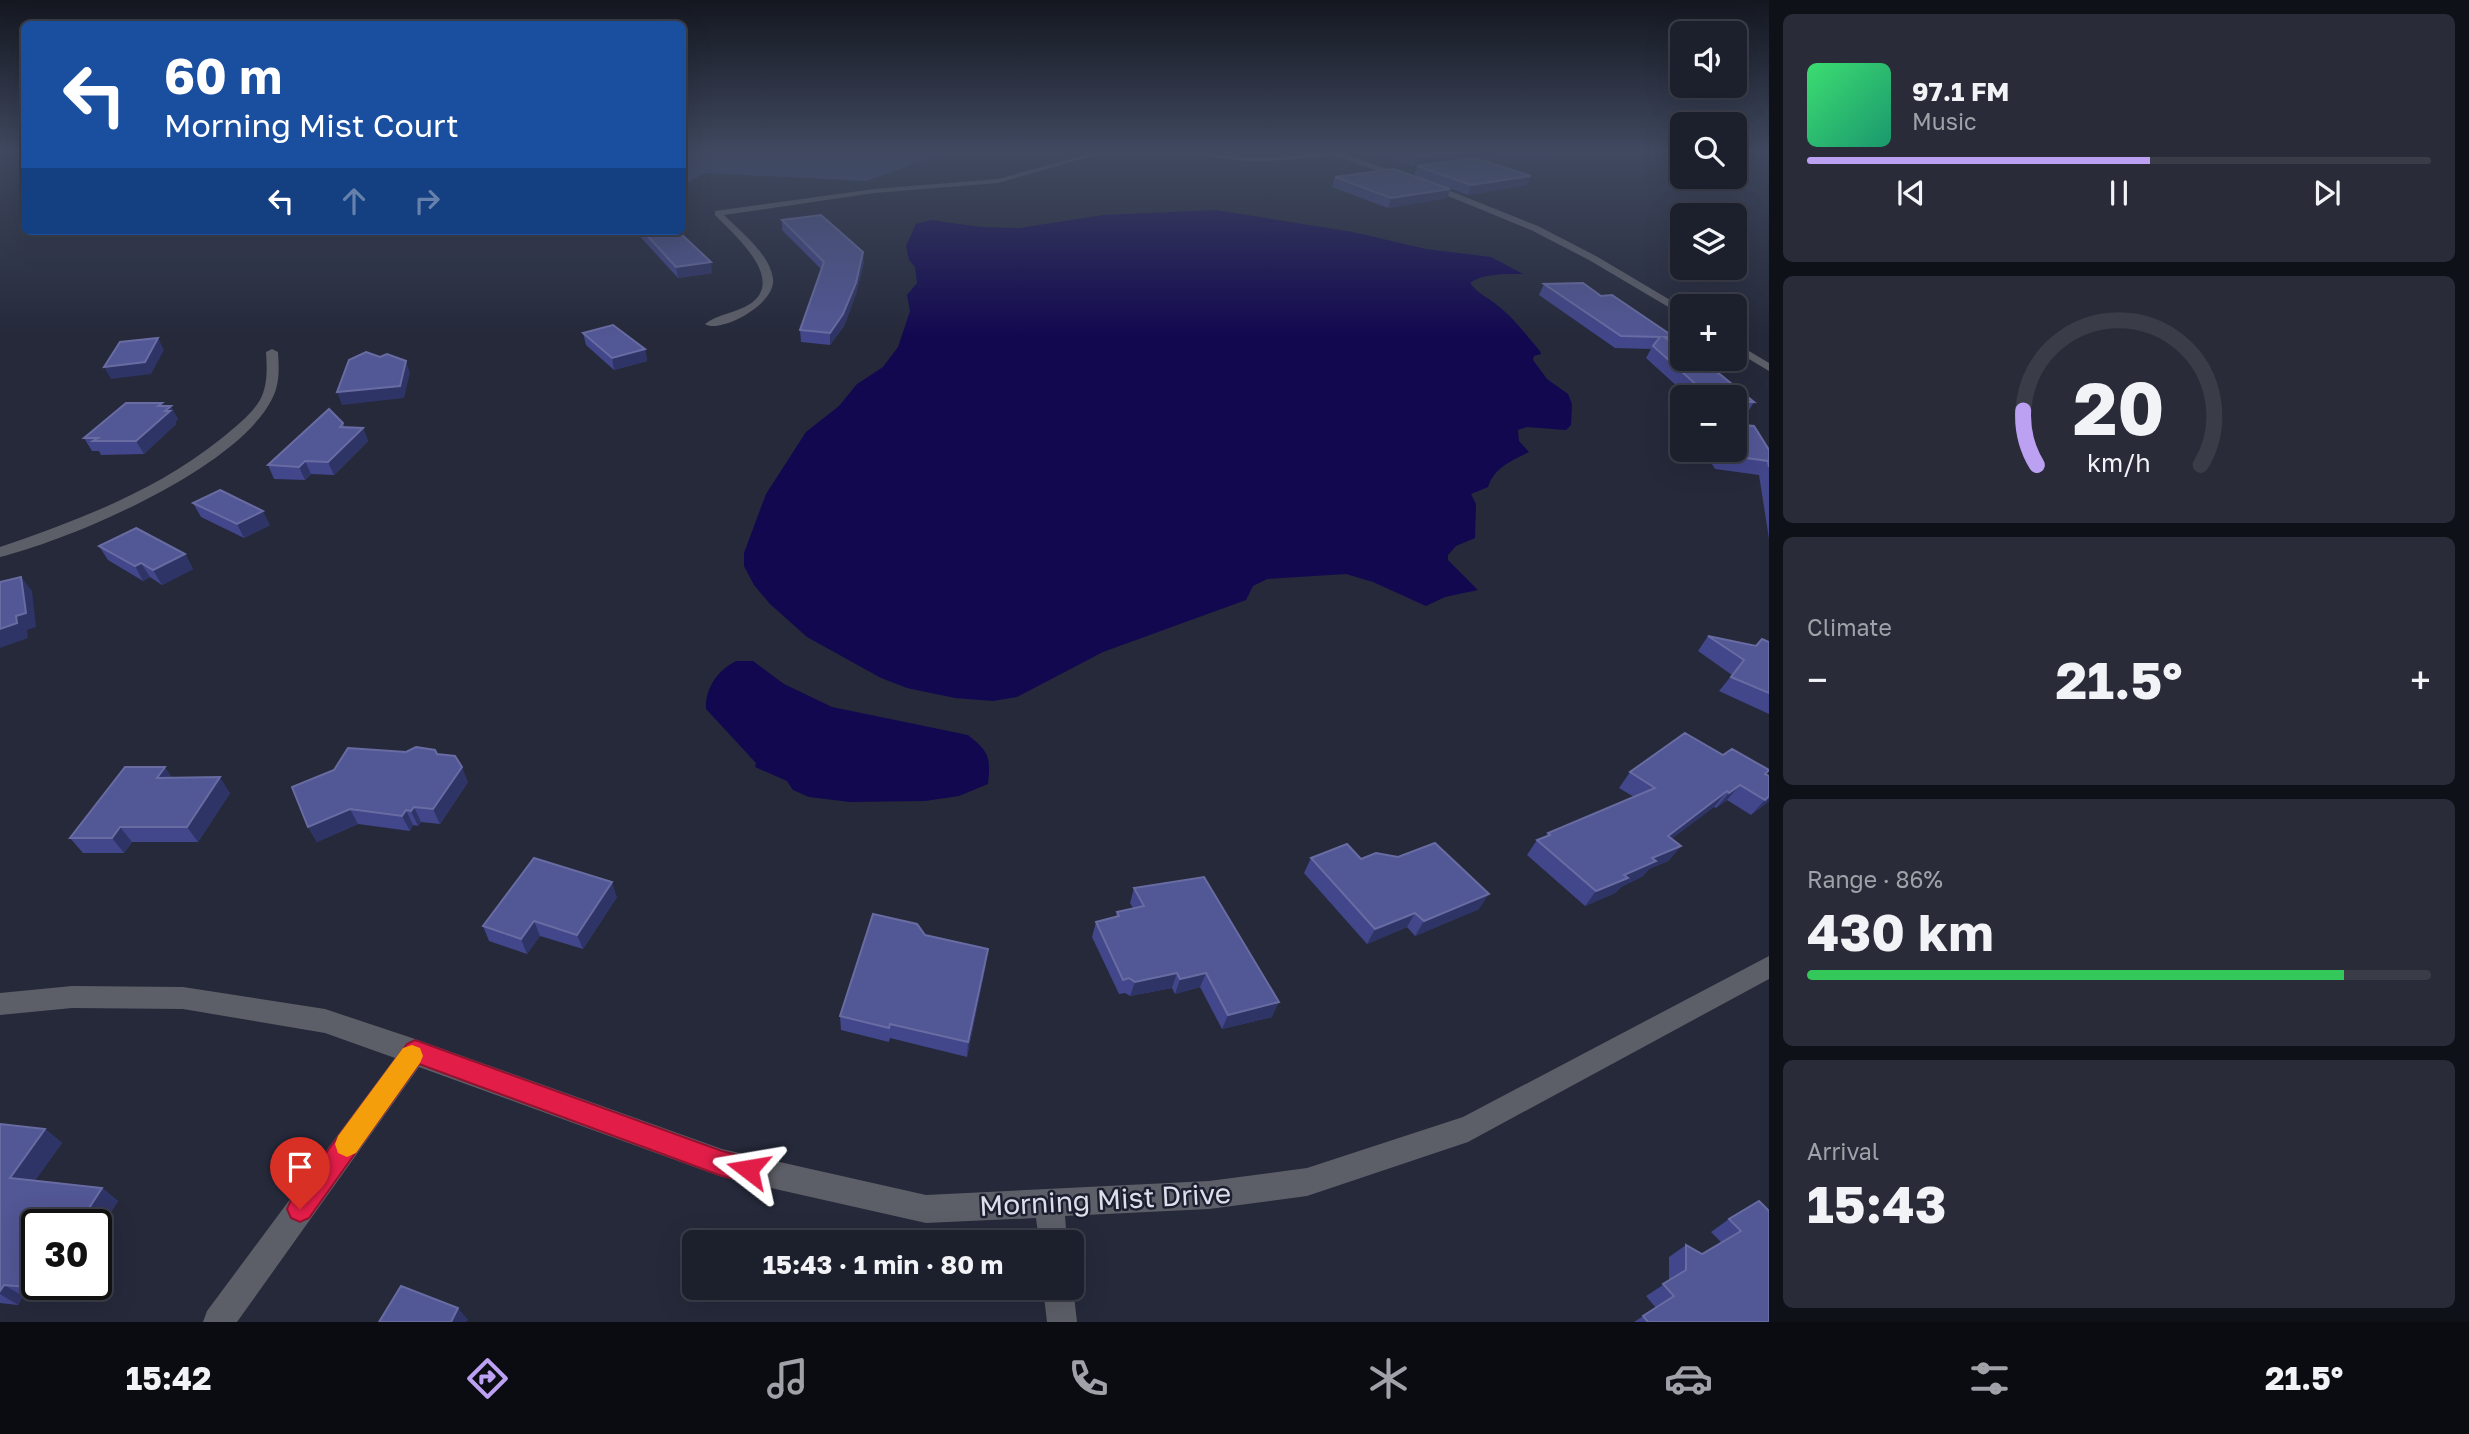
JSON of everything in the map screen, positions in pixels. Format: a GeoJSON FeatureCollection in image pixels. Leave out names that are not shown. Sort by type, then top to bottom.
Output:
{"type":"FeatureCollection","features":[{"type":"Feature","properties":{"kind":"street"},"geometry":{"type":"LineString","coordinates":[[710,324],[760,301],[769,287],[768,274],[762,261],[718,213],[720,213]]}},
{"type":"Feature","properties":{"kind":"street"},"geometry":{"type":"LineString","coordinates":[[1497,213],[1592,257],[1670,305]]}},
{"type":"Feature","properties":{"kind":"street"},"geometry":{"type":"LineString","coordinates":[[0,552],[112,510],[171,482],[214,453],[257,414],[269,394],[272,352]]}},
{"type":"Feature","properties":{"kind":"street"},"geometry":{"type":"LineString","coordinates":[[1747,354],[1769,368]]}},
{"type":"Feature","properties":{"kind":"street","name":"Morning Mist Drive"},"geometry":{"type":"LineString","coordinates":[[0,1004],[72,997],[183,998],[325,1021],[722,1163],[926,1209],[1209,1195],[1307,1182],[1468,1129],[1769,967]]}},
{"type":"Feature","properties":{"kind":"street"},"geometry":{"type":"LineString","coordinates":[[218,1322],[415,1051]]}},
{"type":"Feature","properties":{"kind":"street"},"geometry":{"type":"LineString","coordinates":[[1049,1203],[1052,1230]]}},
{"type":"Feature","properties":{"kind":"street"},"geometry":{"type":"LineString","coordinates":[[1059,1300],[1062,1322]]}},
{"type":"Feature","properties":{"kind":"shaded area"},"geometry":{"type":"Polygon","coordinates":[[[1233,213],[1353,232],[1426,249],[1491,257],[1523,274],[1488,276],[1470,283],[1509,316],[1540,351],[1541,354],[1534,356],[1533,360],[1547,379],[1568,394],[1572,404],[1571,425],[1566,430],[1527,427],[1518,430],[1519,441],[1529,452],[1499,470],[1488,487],[1471,494],[1476,504],[1475,538],[1456,546],[1448,555],[1448,560],[1478,590],[1445,597],[1426,606],[1373,582],[1346,574],[1267,579],[1253,586],[1246,600],[1103,652],[1017,697],[993,701],[955,698],[907,688],[881,678],[807,637],[770,604],[754,585],[744,566],[744,553],[766,494],[806,432],[839,406],[857,384],[883,367],[898,347],[910,311],[907,295],[917,283],[915,267],[909,260],[906,246],[916,224],[931,220],[981,227],[1020,228],[1103,215],[1233,213]]]}},
{"type":"Feature","properties":{"kind":"shaded area"},"geometry":{"type":"Polygon","coordinates":[[[736,661],[753,661],[784,684],[832,707],[968,735],[987,756],[988,784],[959,796],[925,801],[850,802],[809,797],[793,790],[787,781],[755,767],[756,763],[706,709],[706,701],[714,680],[736,661]]]}},
{"type":"Feature","properties":{"kind":"building"},"geometry":{"type":"Polygon","coordinates":[[[821,215],[863,252],[856,283],[843,314],[830,333],[800,330],[824,262],[782,220],[821,215]]]}},
{"type":"Feature","properties":{"kind":"building"},"geometry":{"type":"Polygon","coordinates":[[[647,235],[682,235],[711,262],[676,267],[647,235]]]}},
{"type":"Feature","properties":{"kind":"building"},"geometry":{"type":"Polygon","coordinates":[[[1583,283],[1601,296],[1612,295],[1670,334],[1670,337],[1664,337],[1670,341],[1670,361],[1653,346],[1660,337],[1621,336],[1544,284],[1583,283]]]}},
{"type":"Feature","properties":{"kind":"building"},"geometry":{"type":"Polygon","coordinates":[[[613,325],[645,349],[612,358],[583,333],[613,325]]]}},
{"type":"Feature","properties":{"kind":"building"},"geometry":{"type":"Polygon","coordinates":[[[158,338],[145,362],[104,367],[120,342],[158,338]]]}},
{"type":"Feature","properties":{"kind":"building"},"geometry":{"type":"Polygon","coordinates":[[[366,352],[380,357],[387,354],[406,361],[400,386],[337,392],[349,360],[366,352]]]}},
{"type":"Feature","properties":{"kind":"building"},"geometry":{"type":"Polygon","coordinates":[[[1681,371],[1715,371],[1733,385],[1697,385],[1681,371]]]}},
{"type":"Feature","properties":{"kind":"building"},"geometry":{"type":"Polygon","coordinates":[[[126,403],[162,403],[158,406],[171,406],[165,411],[170,411],[136,441],[93,441],[98,438],[84,438],[126,403]]]}},
{"type":"Feature","properties":{"kind":"building"},"geometry":{"type":"Polygon","coordinates":[[[329,409],[343,423],[340,427],[363,428],[328,462],[305,461],[299,467],[268,465],[329,409]]]}},
{"type":"Feature","properties":{"kind":"building"},"geometry":{"type":"Polygon","coordinates":[[[1747,425],[1754,426],[1769,450],[1769,467],[1768,461],[1747,458],[1747,425]]]}},
{"type":"Feature","properties":{"kind":"building"},"geometry":{"type":"Polygon","coordinates":[[[220,490],[263,511],[237,524],[193,503],[220,490]]]}},
{"type":"Feature","properties":{"kind":"building"},"geometry":{"type":"Polygon","coordinates":[[[136,528],[185,554],[153,570],[141,563],[135,566],[99,546],[136,528]]]}},
{"type":"Feature","properties":{"kind":"building"},"geometry":{"type":"Polygon","coordinates":[[[21,577],[26,613],[16,616],[17,623],[0,629],[0,582],[21,577]]]}},
{"type":"Feature","properties":{"kind":"building"},"geometry":{"type":"Polygon","coordinates":[[[1708,636],[1756,646],[1762,639],[1769,642],[1769,693],[1731,677],[1744,660],[1708,636]]]}},
{"type":"Feature","properties":{"kind":"building"},"geometry":{"type":"Polygon","coordinates":[[[1685,733],[1723,755],[1732,749],[1769,770],[1765,774],[1769,776],[1769,796],[1765,800],[1740,785],[1729,793],[1727,791],[1668,836],[1681,846],[1652,858],[1656,861],[1624,875],[1628,878],[1596,891],[1537,840],[1655,788],[1630,772],[1685,733]]]}},
{"type":"Feature","properties":{"kind":"building"},"geometry":{"type":"Polygon","coordinates":[[[416,747],[455,756],[462,767],[433,809],[414,807],[411,811],[406,810],[402,816],[350,809],[308,827],[292,787],[334,770],[348,748],[406,752],[416,747]]]}},
{"type":"Feature","properties":{"kind":"building"},"geometry":{"type":"Polygon","coordinates":[[[125,767],[165,767],[157,778],[220,777],[187,827],[120,827],[112,838],[70,838],[125,767]]]}},
{"type":"Feature","properties":{"kind":"building"},"geometry":{"type":"Polygon","coordinates":[[[1435,843],[1489,894],[1424,921],[1415,913],[1375,929],[1311,858],[1347,844],[1361,859],[1376,853],[1398,857],[1435,843]]]}},
{"type":"Feature","properties":{"kind":"building"},"geometry":{"type":"Polygon","coordinates":[[[534,858],[612,882],[577,935],[534,921],[521,939],[483,926],[534,858]]]}},
{"type":"Feature","properties":{"kind":"building"},"geometry":{"type":"Polygon","coordinates":[[[1204,877],[1279,1002],[1228,1015],[1206,973],[1180,979],[1177,973],[1135,982],[1129,978],[1123,980],[1096,922],[1119,916],[1117,912],[1144,906],[1134,888],[1204,877]]]}},
{"type":"Feature","properties":{"kind":"building"},"geometry":{"type":"Polygon","coordinates":[[[873,914],[917,924],[925,935],[988,949],[968,1042],[890,1024],[889,1028],[840,1016],[873,914]]]}},
{"type":"Feature","properties":{"kind":"building"},"geometry":{"type":"Polygon","coordinates":[[[0,1124],[45,1129],[10,1178],[102,1188],[88,1209],[21,1209],[21,1287],[4,1285],[0,1291],[0,1124]]]}},
{"type":"Feature","properties":{"kind":"building"},"geometry":{"type":"Polygon","coordinates":[[[1759,1201],[1769,1211],[1769,1322],[1648,1322],[1643,1316],[1674,1296],[1663,1284],[1686,1270],[1686,1245],[1702,1254],[1741,1231],[1729,1219],[1759,1201]]]}},
{"type":"Feature","properties":{"kind":"building"},"geometry":{"type":"Polygon","coordinates":[[[401,1286],[458,1308],[451,1322],[379,1322],[401,1286]]]}},
{"type":"Feature","properties":{"kind":"slow traffic"},"geometry":{"type":"LineString","coordinates":[[347,1144],[412,1056]]}},
{"type":"Feature","properties":{"kind":"route"},"geometry":{"type":"LineString","coordinates":[[300,1209],[415,1051],[722,1163],[748,1169]]}}]}
